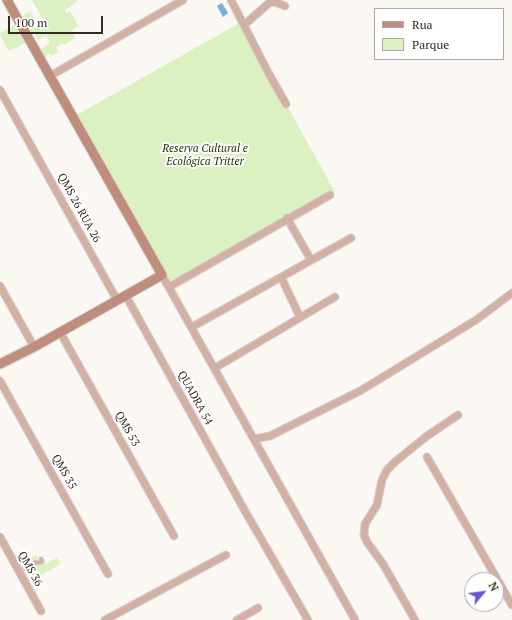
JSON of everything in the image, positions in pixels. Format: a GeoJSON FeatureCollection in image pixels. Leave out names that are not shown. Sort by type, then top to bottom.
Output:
{"type":"FeatureCollection","features":[{"type":"Feature","properties":{"kind":"street"},"geometry":{"type":"LineString","coordinates":[[7,0],[192,327],[355,620]]}},
{"type":"Feature","properties":{"kind":"street"},"geometry":{"type":"LineString","coordinates":[[50,76],[183,0]]}},
{"type":"Feature","properties":{"kind":"street"},"geometry":{"type":"LineString","coordinates":[[231,0],[286,104]]}},
{"type":"Feature","properties":{"kind":"street"},"geometry":{"type":"LineString","coordinates":[[244,25],[270,3],[275,2],[285,6]]}},
{"type":"Feature","properties":{"kind":"street","name":"QMS 26 RUA 26"},"geometry":{"type":"LineString","coordinates":[[0,90],[122,298]]}},
{"type":"Feature","properties":{"kind":"street"},"geometry":{"type":"LineString","coordinates":[[169,287],[287,218],[330,195]]}},
{"type":"Feature","properties":{"kind":"street"},"geometry":{"type":"LineString","coordinates":[[287,218],[311,260]]}},
{"type":"Feature","properties":{"kind":"street"},"geometry":{"type":"LineString","coordinates":[[192,327],[351,238]]}},
{"type":"Feature","properties":{"kind":"street"},"geometry":{"type":"LineString","coordinates":[[0,364],[34,347],[162,275]]}},
{"type":"Feature","properties":{"kind":"street"},"geometry":{"type":"LineString","coordinates":[[281,277],[300,318]]}},
{"type":"Feature","properties":{"kind":"street"},"geometry":{"type":"LineString","coordinates":[[0,286],[34,347]]}},
{"type":"Feature","properties":{"kind":"street"},"geometry":{"type":"LineString","coordinates":[[254,439],[270,436],[360,391],[476,320],[512,293]]}},
{"type":"Feature","properties":{"kind":"street"},"geometry":{"type":"LineString","coordinates":[[215,368],[335,297]]}},
{"type":"Feature","properties":{"kind":"street","name":"QUADRA 54"},"geometry":{"type":"LineString","coordinates":[[122,298],[308,620]]}},
{"type":"Feature","properties":{"kind":"street","name":"QMS 53"},"geometry":{"type":"LineString","coordinates":[[60,332],[174,536]]}},
{"type":"Feature","properties":{"kind":"street","name":"QMS 35"},"geometry":{"type":"LineString","coordinates":[[0,381],[108,574]]}},
{"type":"Feature","properties":{"kind":"street"},"geometry":{"type":"LineString","coordinates":[[415,620],[383,564],[367,542],[364,535],[365,524],[377,504],[382,480],[387,470],[427,436],[458,415]]}},
{"type":"Feature","properties":{"kind":"street"},"geometry":{"type":"LineString","coordinates":[[427,456],[512,605]]}},
{"type":"Feature","properties":{"kind":"street","name":"QMS 36"},"geometry":{"type":"LineString","coordinates":[[0,538],[22,569],[41,611]]}},
{"type":"Feature","properties":{"kind":"street"},"geometry":{"type":"LineString","coordinates":[[105,620],[119,617],[226,555]]}},
{"type":"Feature","properties":{"kind":"street"},"geometry":{"type":"LineString","coordinates":[[237,620],[258,608]]}},
{"type":"Feature","properties":{"kind":"lane"},"geometry":{"type":"LineString","coordinates":[[22,569],[34,563],[42,562],[41,559]]}},
{"type":"Feature","properties":{"kind":"green space"},"geometry":{"type":"Polygon","coordinates":[[[32,0],[76,0],[77,2],[65,10],[67,13],[70,11],[78,26],[72,30],[75,38],[64,45],[62,43],[56,47],[58,52],[52,56],[49,53],[42,60],[38,51],[50,43],[46,36],[38,40],[34,33],[30,34],[29,31],[38,25],[41,30],[47,26],[32,0]]]}},
{"type":"Feature","properties":{"kind":"green space"},"geometry":{"type":"Polygon","coordinates":[[[30,11],[35,20],[24,27],[21,21],[24,15],[30,11]]]}},
{"type":"Feature","properties":{"kind":"green space","name":"Reserva Cultural e Ecológica Tritter"},"geometry":{"type":"Polygon","coordinates":[[[243,21],[286,104],[335,192],[170,286],[73,117],[243,21]]]}},
{"type":"Feature","properties":{"kind":"green space"},"geometry":{"type":"Polygon","coordinates":[[[18,23],[28,42],[9,51],[0,33],[18,23]]]}},
{"type":"Feature","properties":{"kind":"green space"},"geometry":{"type":"Polygon","coordinates":[[[36,555],[38,559],[29,564],[24,564],[25,560],[36,555]]]}},
{"type":"Feature","properties":{"kind":"green space"},"geometry":{"type":"Polygon","coordinates":[[[57,558],[61,564],[32,580],[27,571],[30,566],[37,563],[42,565],[46,564],[57,558]]]}},
{"type":"Feature","properties":{"kind":"water"},"geometry":{"type":"Polygon","coordinates":[[[222,3],[228,13],[223,17],[217,6],[222,3]]]}}]}
